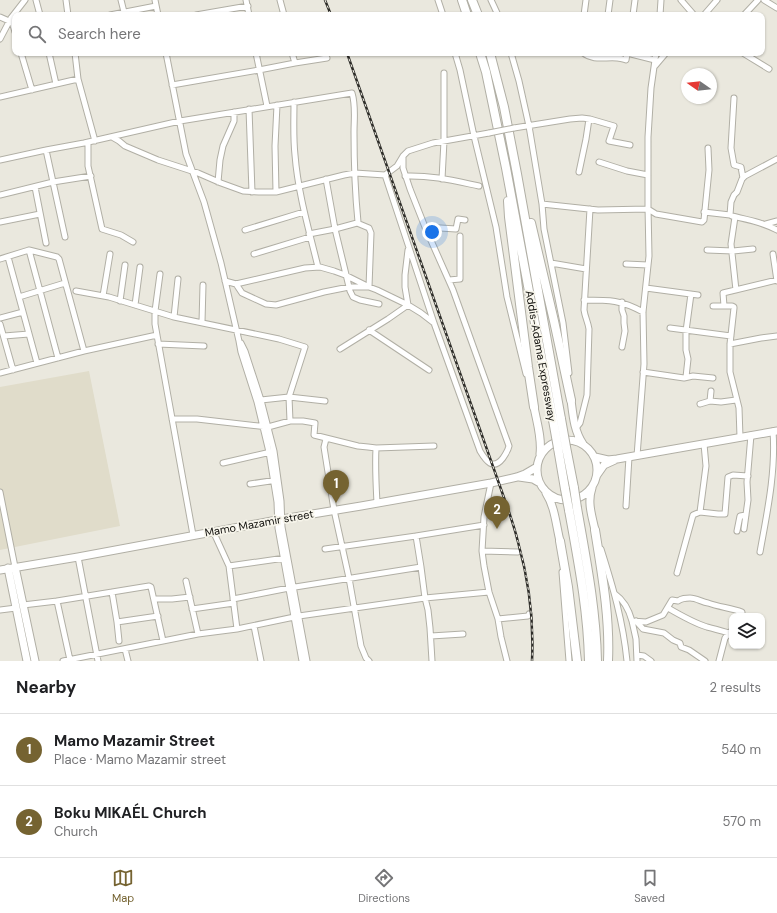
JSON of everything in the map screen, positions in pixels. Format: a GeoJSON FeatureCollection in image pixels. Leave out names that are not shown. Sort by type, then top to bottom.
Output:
{"type":"FeatureCollection","features":[{"type":"Feature","properties":{"kind":"highway"},"geometry":{"type":"LineString","coordinates":[[462,0],[466,12]]}},
{"type":"Feature","properties":{"kind":"highway"},"geometry":{"type":"LineString","coordinates":[[472,0],[477,12]]}},
{"type":"Feature","properties":{"kind":"highway","name":"Addis-Adama Expressway"},"geometry":{"type":"LineString","coordinates":[[481,56],[486,72],[508,176],[570,488],[586,616],[589,661]]}},
{"type":"Feature","properties":{"kind":"highway","name":"Addis-Adama Expressway"},"geometry":{"type":"LineString","coordinates":[[491,56],[504,108],[557,420]]}},
{"type":"Feature","properties":{"kind":"highway"},"geometry":{"type":"LineString","coordinates":[[516,174],[540,261],[571,400]]}},
{"type":"Feature","properties":{"kind":"highway"},"geometry":{"type":"LineString","coordinates":[[508,176],[509,217],[534,407]]}},
{"type":"Feature","properties":{"kind":"highway","name":"Addis-Adama Expressway"},"geometry":{"type":"LineString","coordinates":[[573,509],[593,606],[597,661]]}},
{"type":"Feature","properties":{"kind":"highway"},"geometry":{"type":"LineString","coordinates":[[595,530],[607,614],[609,640],[608,661]]}},
{"type":"Feature","properties":{"kind":"highway"},"geometry":{"type":"LineString","coordinates":[[560,541],[568,587],[577,661]]}},
{"type":"Feature","properties":{"kind":"main road"},"geometry":{"type":"LineString","coordinates":[[571,400],[576,428],[579,438],[583,444]]}},
{"type":"Feature","properties":{"kind":"main road"},"geometry":{"type":"LineString","coordinates":[[534,407],[541,446],[537,475],[550,499],[560,541]]}},
{"type":"Feature","properties":{"kind":"main road"},"geometry":{"type":"LineString","coordinates":[[595,457],[608,460],[617,459],[775,431]]}},
{"type":"Feature","properties":{"kind":"main road"},"geometry":{"type":"LineString","coordinates":[[539,458],[544,450],[552,443],[570,439],[580,442],[588,447],[595,457],[597,476]]}},
{"type":"Feature","properties":{"kind":"main road"},"geometry":{"type":"LineString","coordinates":[[595,530],[590,505],[590,495],[597,476],[604,465],[617,459]]}},
{"type":"Feature","properties":{"kind":"main road"},"geometry":{"type":"LineString","coordinates":[[517,477],[537,467]]}},
{"type":"Feature","properties":{"kind":"main road"},"geometry":{"type":"LineString","coordinates":[[517,477],[533,479],[549,494],[558,499],[568,500],[578,498],[593,486]]}},
{"type":"Feature","properties":{"kind":"main road","name":"Mamo Mazamir street"},"geometry":{"type":"LineString","coordinates":[[0,570],[280,519],[491,483],[517,477]]}},
{"type":"Feature","properties":{"kind":"main road"},"geometry":{"type":"LineString","coordinates":[[12,568],[27,661]]}},
{"type":"Feature","properties":{"kind":"main road"},"geometry":{"type":"LineString","coordinates":[[19,606],[35,661]]}},
{"type":"Feature","properties":{"kind":"street"},"geometry":{"type":"LineString","coordinates":[[16,12],[25,0]]}},
{"type":"Feature","properties":{"kind":"street"},"geometry":{"type":"LineString","coordinates":[[36,0],[39,12]]}},
{"type":"Feature","properties":{"kind":"street"},"geometry":{"type":"LineString","coordinates":[[66,0],[68,12]]}},
{"type":"Feature","properties":{"kind":"street"},"geometry":{"type":"LineString","coordinates":[[121,0],[124,12],[156,6]]}},
{"type":"Feature","properties":{"kind":"street"},"geometry":{"type":"LineString","coordinates":[[155,0],[157,12]]}},
{"type":"Feature","properties":{"kind":"street"},"geometry":{"type":"LineString","coordinates":[[246,0],[249,12]]}},
{"type":"Feature","properties":{"kind":"street"},"geometry":{"type":"LineString","coordinates":[[280,0],[283,12]]}},
{"type":"Feature","properties":{"kind":"street"},"geometry":{"type":"LineString","coordinates":[[438,0],[442,12]]}},
{"type":"Feature","properties":{"kind":"street"},"geometry":{"type":"LineString","coordinates":[[491,0],[497,12]]}},
{"type":"Feature","properties":{"kind":"street"},"geometry":{"type":"LineString","coordinates":[[584,12],[586,0]]}},
{"type":"Feature","properties":{"kind":"street"},"geometry":{"type":"LineString","coordinates":[[608,12],[610,0]]}},
{"type":"Feature","properties":{"kind":"street"},"geometry":{"type":"LineString","coordinates":[[633,12],[635,0]]}},
{"type":"Feature","properties":{"kind":"street"},"geometry":{"type":"LineString","coordinates":[[660,12],[661,0]]}},
{"type":"Feature","properties":{"kind":"street"},"geometry":{"type":"LineString","coordinates":[[707,12],[717,0]]}},
{"type":"Feature","properties":{"kind":"street"},"geometry":{"type":"LineString","coordinates":[[747,12],[757,0]]}},
{"type":"Feature","properties":{"kind":"street"},"geometry":{"type":"LineString","coordinates":[[764,0],[777,8]]}},
{"type":"Feature","properties":{"kind":"street"},"geometry":{"type":"LineString","coordinates":[[683,1],[692,12]]}},
{"type":"Feature","properties":{"kind":"street"},"geometry":{"type":"LineString","coordinates":[[213,12],[248,6]]}},
{"type":"Feature","properties":{"kind":"street"},"geometry":{"type":"LineString","coordinates":[[0,17],[10,20]]}},
{"type":"Feature","properties":{"kind":"street"},"geometry":{"type":"LineString","coordinates":[[0,39],[12,17]]}},
{"type":"Feature","properties":{"kind":"street"},"geometry":{"type":"LineString","coordinates":[[10,20],[12,25]]}},
{"type":"Feature","properties":{"kind":"street"},"geometry":{"type":"LineString","coordinates":[[22,56],[32,90]]}},
{"type":"Feature","properties":{"kind":"street"},"geometry":{"type":"LineString","coordinates":[[50,56],[56,84]]}},
{"type":"Feature","properties":{"kind":"street"},"geometry":{"type":"LineString","coordinates":[[75,56],[78,79],[95,141]]}},
{"type":"Feature","properties":{"kind":"street"},"geometry":{"type":"LineString","coordinates":[[167,56],[186,154],[204,202],[225,281],[241,352],[272,452],[285,557],[302,661]]}},
{"type":"Feature","properties":{"kind":"street"},"geometry":{"type":"LineString","coordinates":[[257,56],[267,106]]}},
{"type":"Feature","properties":{"kind":"street"},"geometry":{"type":"LineString","coordinates":[[293,56],[295,63]]}},
{"type":"Feature","properties":{"kind":"street"},"geometry":{"type":"LineString","coordinates":[[456,56],[496,227],[507,297],[515,333],[534,407]]}},
{"type":"Feature","properties":{"kind":"street"},"geometry":{"type":"LineString","coordinates":[[512,56],[529,126],[542,204],[544,229],[564,323],[571,400]]}},
{"type":"Feature","properties":{"kind":"street"},"geometry":{"type":"LineString","coordinates":[[587,56],[595,58],[601,56],[626,60],[627,56]]}},
{"type":"Feature","properties":{"kind":"street"},"geometry":{"type":"LineString","coordinates":[[639,56],[655,60]]}},
{"type":"Feature","properties":{"kind":"street"},"geometry":{"type":"LineString","coordinates":[[626,506],[643,372],[643,312],[649,256],[648,137],[651,88],[656,56]]}},
{"type":"Feature","properties":{"kind":"street"},"geometry":{"type":"LineString","coordinates":[[655,66],[663,56]]}},
{"type":"Feature","properties":{"kind":"street"},"geometry":{"type":"LineString","coordinates":[[748,56],[769,69]]}},
{"type":"Feature","properties":{"kind":"street"},"geometry":{"type":"LineString","coordinates":[[172,85],[327,58]]}},
{"type":"Feature","properties":{"kind":"street"},"geometry":{"type":"LineString","coordinates":[[442,179],[444,141],[444,73]]}},
{"type":"Feature","properties":{"kind":"street"},"geometry":{"type":"LineString","coordinates":[[0,97],[78,79]]}},
{"type":"Feature","properties":{"kind":"street"},"geometry":{"type":"LineString","coordinates":[[0,160],[95,141],[180,121],[352,93],[355,101],[355,189],[358,223]]}},
{"type":"Feature","properties":{"kind":"street"},"geometry":{"type":"LineString","coordinates":[[734,98],[731,148],[734,165],[741,167],[743,178]]}},
{"type":"Feature","properties":{"kind":"street"},"geometry":{"type":"LineString","coordinates":[[294,102],[295,156],[299,186],[318,267]]}},
{"type":"Feature","properties":{"kind":"street"},"geometry":{"type":"LineString","coordinates":[[276,192],[275,146],[277,105]]}},
{"type":"Feature","properties":{"kind":"street"},"geometry":{"type":"LineString","coordinates":[[249,109],[252,192]]}},
{"type":"Feature","properties":{"kind":"street"},"geometry":{"type":"LineString","coordinates":[[218,182],[223,146],[234,121],[234,112]]}},
{"type":"Feature","properties":{"kind":"street"},"geometry":{"type":"LineString","coordinates":[[112,137],[125,146],[158,160],[193,171],[243,191],[252,192],[276,192],[355,173],[385,175],[397,166],[408,151],[444,141],[570,119],[589,119],[614,126],[609,141],[630,145]]}},
{"type":"Feature","properties":{"kind":"street"},"geometry":{"type":"LineString","coordinates":[[579,172],[589,119]]}},
{"type":"Feature","properties":{"kind":"street"},"geometry":{"type":"LineString","coordinates":[[88,142],[88,166],[102,229],[122,235],[134,242]]}},
{"type":"Feature","properties":{"kind":"street"},"geometry":{"type":"LineString","coordinates":[[542,204],[590,209],[648,209],[656,214],[702,222],[704,220],[709,170],[708,148]]}},
{"type":"Feature","properties":{"kind":"street"},"geometry":{"type":"LineString","coordinates":[[46,150],[65,237]]}},
{"type":"Feature","properties":{"kind":"street"},"geometry":{"type":"LineString","coordinates":[[385,175],[434,323],[480,451],[486,460],[491,464],[495,464],[500,462],[509,446],[456,297],[425,227],[405,176],[403,156]]}},
{"type":"Feature","properties":{"kind":"street"},"geometry":{"type":"LineString","coordinates":[[736,290],[732,251],[731,202],[743,178],[747,174],[777,159]]}},
{"type":"Feature","properties":{"kind":"street"},"geometry":{"type":"LineString","coordinates":[[599,162],[627,171],[648,175]]}},
{"type":"Feature","properties":{"kind":"street"},"geometry":{"type":"LineString","coordinates":[[0,195],[53,182],[91,176]]}},
{"type":"Feature","properties":{"kind":"street"},"geometry":{"type":"LineString","coordinates":[[405,176],[442,179],[479,186]]}},
{"type":"Feature","properties":{"kind":"street"},"geometry":{"type":"LineString","coordinates":[[326,179],[345,275],[353,297],[379,304]]}},
{"type":"Feature","properties":{"kind":"street"},"geometry":{"type":"LineString","coordinates":[[34,187],[46,243]]}},
{"type":"Feature","properties":{"kind":"street"},"geometry":{"type":"LineString","coordinates":[[576,428],[580,423],[587,395],[589,329],[588,322],[585,318],[584,300],[590,209]]}},
{"type":"Feature","properties":{"kind":"street"},"geometry":{"type":"LineString","coordinates":[[245,230],[304,212]]}},
{"type":"Feature","properties":{"kind":"street"},"geometry":{"type":"LineString","coordinates":[[704,212],[756,221],[777,230]]}},
{"type":"Feature","properties":{"kind":"street"},"geometry":{"type":"LineString","coordinates":[[0,222],[40,214]]}},
{"type":"Feature","properties":{"kind":"street"},"geometry":{"type":"LineString","coordinates":[[425,227],[456,229],[458,219],[465,220]]}},
{"type":"Feature","properties":{"kind":"street"},"geometry":{"type":"LineString","coordinates":[[766,224],[777,221]]}},
{"type":"Feature","properties":{"kind":"street"},"geometry":{"type":"LineString","coordinates":[[254,254],[310,236],[358,223],[370,228],[371,230],[369,287]]}},
{"type":"Feature","properties":{"kind":"street"},"geometry":{"type":"LineString","coordinates":[[449,280],[460,279],[460,236]]}},
{"type":"Feature","properties":{"kind":"street"},"geometry":{"type":"LineString","coordinates":[[408,247],[405,275],[408,305]]}},
{"type":"Feature","properties":{"kind":"street"},"geometry":{"type":"LineString","coordinates":[[707,250],[732,251],[753,249]]}},
{"type":"Feature","properties":{"kind":"street"},"geometry":{"type":"LineString","coordinates":[[29,250],[58,358]]}},
{"type":"Feature","properties":{"kind":"street"},"geometry":{"type":"LineString","coordinates":[[0,259],[29,250],[57,257],[59,259],[84,351]]}},
{"type":"Feature","properties":{"kind":"street"},"geometry":{"type":"LineString","coordinates":[[103,296],[110,254]]}},
{"type":"Feature","properties":{"kind":"street"},"geometry":{"type":"LineString","coordinates":[[724,306],[723,293],[777,281],[773,254]]}},
{"type":"Feature","properties":{"kind":"street"},"geometry":{"type":"LineString","coordinates":[[8,257],[37,363]]}},
{"type":"Feature","properties":{"kind":"street"},"geometry":{"type":"LineString","coordinates":[[551,263],[586,269]]}},
{"type":"Feature","properties":{"kind":"street"},"geometry":{"type":"LineString","coordinates":[[626,264],[648,265]]}},
{"type":"Feature","properties":{"kind":"street"},"geometry":{"type":"LineString","coordinates":[[120,301],[125,265]]}},
{"type":"Feature","properties":{"kind":"street"},"geometry":{"type":"LineString","coordinates":[[135,305],[140,267]]}},
{"type":"Feature","properties":{"kind":"street"},"geometry":{"type":"LineString","coordinates":[[225,281],[236,284],[305,268],[318,267],[345,275],[378,290],[408,305],[434,323]]}},
{"type":"Feature","properties":{"kind":"street"},"geometry":{"type":"LineString","coordinates":[[160,274],[155,311],[155,324],[193,535]]}},
{"type":"Feature","properties":{"kind":"street"},"geometry":{"type":"LineString","coordinates":[[174,317],[178,279]]}},
{"type":"Feature","properties":{"kind":"street"},"geometry":{"type":"LineString","coordinates":[[19,297],[65,284]]}},
{"type":"Feature","properties":{"kind":"street"},"geometry":{"type":"LineString","coordinates":[[202,322],[203,284]]}},
{"type":"Feature","properties":{"kind":"street"},"geometry":{"type":"LineString","coordinates":[[236,284],[242,293],[266,304],[276,305],[349,287],[369,287]]}},
{"type":"Feature","properties":{"kind":"street"},"geometry":{"type":"LineString","coordinates":[[646,288],[698,295]]}},
{"type":"Feature","properties":{"kind":"street"},"geometry":{"type":"LineString","coordinates":[[76,290],[103,296],[174,317],[279,338],[305,347],[289,398],[290,421]]}},
{"type":"Feature","properties":{"kind":"street"},"geometry":{"type":"LineString","coordinates":[[686,377],[688,359],[686,350],[686,330],[691,294]]}},
{"type":"Feature","properties":{"kind":"street"},"geometry":{"type":"LineString","coordinates":[[584,300],[622,302],[643,312]]}},
{"type":"Feature","properties":{"kind":"street"},"geometry":{"type":"LineString","coordinates":[[622,302],[625,331],[622,347]]}},
{"type":"Feature","properties":{"kind":"street"},"geometry":{"type":"LineString","coordinates":[[340,349],[408,305]]}},
{"type":"Feature","properties":{"kind":"street"},"geometry":{"type":"LineString","coordinates":[[713,306],[734,307],[730,344],[730,372],[739,408],[740,437]]}},
{"type":"Feature","properties":{"kind":"street"},"geometry":{"type":"LineString","coordinates":[[0,318],[23,312]]}},
{"type":"Feature","properties":{"kind":"street"},"geometry":{"type":"LineString","coordinates":[[0,324],[13,370]]}},
{"type":"Feature","properties":{"kind":"street"},"geometry":{"type":"LineString","coordinates":[[670,328],[731,336]]}},
{"type":"Feature","properties":{"kind":"street"},"geometry":{"type":"LineString","coordinates":[[370,330],[429,370]]}},
{"type":"Feature","properties":{"kind":"street"},"geometry":{"type":"LineString","coordinates":[[4,336],[29,334]]}},
{"type":"Feature","properties":{"kind":"street"},"geometry":{"type":"LineString","coordinates":[[0,373],[84,351],[157,336]]}},
{"type":"Feature","properties":{"kind":"street"},"geometry":{"type":"LineString","coordinates":[[730,344],[777,336]]}},
{"type":"Feature","properties":{"kind":"street"},"geometry":{"type":"LineString","coordinates":[[239,341],[245,351],[262,400],[265,427]]}},
{"type":"Feature","properties":{"kind":"street"},"geometry":{"type":"LineString","coordinates":[[158,344],[204,346]]}},
{"type":"Feature","properties":{"kind":"street"},"geometry":{"type":"LineString","coordinates":[[643,372],[684,378],[693,376],[713,378]]}},
{"type":"Feature","properties":{"kind":"street"},"geometry":{"type":"LineString","coordinates":[[710,391],[710,401]]}},
{"type":"Feature","properties":{"kind":"street"},"geometry":{"type":"LineString","coordinates":[[262,400],[289,398],[325,401]]}},
{"type":"Feature","properties":{"kind":"street"},"geometry":{"type":"LineString","coordinates":[[700,404],[710,401],[721,402],[736,400]]}},
{"type":"Feature","properties":{"kind":"street"},"geometry":{"type":"LineString","coordinates":[[172,419],[197,419],[265,427],[290,421],[303,420],[315,424],[314,435],[358,446],[376,448],[434,446]]}},
{"type":"Feature","properties":{"kind":"street"},"geometry":{"type":"LineString","coordinates":[[760,552],[770,492],[775,431]]}},
{"type":"Feature","properties":{"kind":"street"},"geometry":{"type":"LineString","coordinates":[[744,529],[748,500],[751,435]]}},
{"type":"Feature","properties":{"kind":"street"},"geometry":{"type":"LineString","coordinates":[[326,439],[324,447],[334,510],[349,578],[361,646],[366,658],[369,661]]}},
{"type":"Feature","properties":{"kind":"street"},"geometry":{"type":"LineString","coordinates":[[700,512],[706,466],[704,444]]}},
{"type":"Feature","properties":{"kind":"street"},"geometry":{"type":"LineString","coordinates":[[376,448],[375,476],[377,503]]}},
{"type":"Feature","properties":{"kind":"street"},"geometry":{"type":"LineString","coordinates":[[223,463],[272,452]]}},
{"type":"Feature","properties":{"kind":"street"},"geometry":{"type":"LineString","coordinates":[[677,572],[693,515],[700,512],[725,514],[728,477],[733,475],[748,476]]}},
{"type":"Feature","properties":{"kind":"street"},"geometry":{"type":"LineString","coordinates":[[250,484],[276,480]]}},
{"type":"Feature","properties":{"kind":"street"},"geometry":{"type":"LineString","coordinates":[[491,483],[484,517],[482,551],[489,592],[498,619],[507,661]]}},
{"type":"Feature","properties":{"kind":"street"},"geometry":{"type":"LineString","coordinates":[[0,492],[12,568]]}},
{"type":"Feature","properties":{"kind":"street"},"geometry":{"type":"LineString","coordinates":[[737,531],[740,516],[746,515]]}},
{"type":"Feature","properties":{"kind":"street"},"geometry":{"type":"LineString","coordinates":[[324,549],[484,525]]}},
{"type":"Feature","properties":{"kind":"street"},"geometry":{"type":"LineString","coordinates":[[595,530],[615,594],[625,639],[627,661]]}},
{"type":"Feature","properties":{"kind":"street"},"geometry":{"type":"LineString","coordinates":[[213,531],[229,566],[237,629]]}},
{"type":"Feature","properties":{"kind":"street"},"geometry":{"type":"LineString","coordinates":[[416,536],[428,610],[432,661]]}},
{"type":"Feature","properties":{"kind":"street"},"geometry":{"type":"LineString","coordinates":[[560,541],[569,661]]}},
{"type":"Feature","properties":{"kind":"street"},"geometry":{"type":"LineString","coordinates":[[482,551],[518,552]]}},
{"type":"Feature","properties":{"kind":"street"},"geometry":{"type":"LineString","coordinates":[[78,557],[98,661]]}},
{"type":"Feature","properties":{"kind":"street"},"geometry":{"type":"LineString","coordinates":[[229,566],[285,557]]}},
{"type":"Feature","properties":{"kind":"street"},"geometry":{"type":"LineString","coordinates":[[192,609],[291,588],[421,567]]}},
{"type":"Feature","properties":{"kind":"street"},"geometry":{"type":"LineString","coordinates":[[186,580],[198,634]]}},
{"type":"Feature","properties":{"kind":"street"},"geometry":{"type":"LineString","coordinates":[[0,610],[149,586],[152,587],[163,641]]}},
{"type":"Feature","properties":{"kind":"street"},"geometry":{"type":"LineString","coordinates":[[112,592],[119,641]]}},
{"type":"Feature","properties":{"kind":"street"},"geometry":{"type":"LineString","coordinates":[[64,661],[198,634],[237,629],[296,617],[425,598],[489,592]]}},
{"type":"Feature","properties":{"kind":"street"},"geometry":{"type":"LineString","coordinates":[[615,594],[629,610],[634,621],[637,661]]}},
{"type":"Feature","properties":{"kind":"street"},"geometry":{"type":"LineString","coordinates":[[154,599],[190,597]]}},
{"type":"Feature","properties":{"kind":"street"},"geometry":{"type":"LineString","coordinates":[[634,621],[646,622],[662,615],[672,600],[678,601],[682,598],[692,597],[707,603],[737,610],[742,613]]}},
{"type":"Feature","properties":{"kind":"street"},"geometry":{"type":"LineString","coordinates":[[57,601],[70,660]]}},
{"type":"Feature","properties":{"kind":"street"},"geometry":{"type":"LineString","coordinates":[[668,608],[677,614],[707,627],[729,632]]}},
{"type":"Feature","properties":{"kind":"street"},"geometry":{"type":"LineString","coordinates":[[498,619],[528,616],[530,614]]}},
{"type":"Feature","properties":{"kind":"street"},"geometry":{"type":"LineString","coordinates":[[117,622],[158,616]]}},
{"type":"Feature","properties":{"kind":"street"},"geometry":{"type":"LineString","coordinates":[[296,617],[307,661]]}},
{"type":"Feature","properties":{"kind":"street"},"geometry":{"type":"LineString","coordinates":[[634,621],[643,629],[664,633],[705,661]]}},
{"type":"Feature","properties":{"kind":"street"},"geometry":{"type":"LineString","coordinates":[[254,626],[262,661]]}},
{"type":"Feature","properties":{"kind":"street"},"geometry":{"type":"LineString","coordinates":[[719,661],[724,638],[729,633]]}},
{"type":"Feature","properties":{"kind":"street"},"geometry":{"type":"LineString","coordinates":[[431,636],[463,634]]}},
{"type":"Feature","properties":{"kind":"street"},"geometry":{"type":"LineString","coordinates":[[125,649],[128,661]]}},
{"type":"Feature","properties":{"kind":"street"},"geometry":{"type":"LineString","coordinates":[[637,655],[645,657],[651,661]]}},
{"type":"Feature","properties":{"kind":"shaded area"},"geometry":{"type":"Polygon","coordinates":[[[89,371],[120,526],[0,550],[0,387],[89,371]]]}},
{"type":"Feature","properties":{"kind":"railway"},"geometry":{"type":"LineString","coordinates":[[325,0],[330,12]]}},
{"type":"Feature","properties":{"kind":"railway"},"geometry":{"type":"LineString","coordinates":[[348,56],[515,529],[525,571],[530,601],[532,661]]}},
{"type":"Feature","properties":{"kind":"place","name":"Mamo Mazamir Street"},"geometry":{"type":"Point","coordinates":[336,503]}},
{"type":"Feature","properties":{"kind":"place","name":"Boku MIKAÉL Church"},"geometry":{"type":"Point","coordinates":[497,529]}}]}
